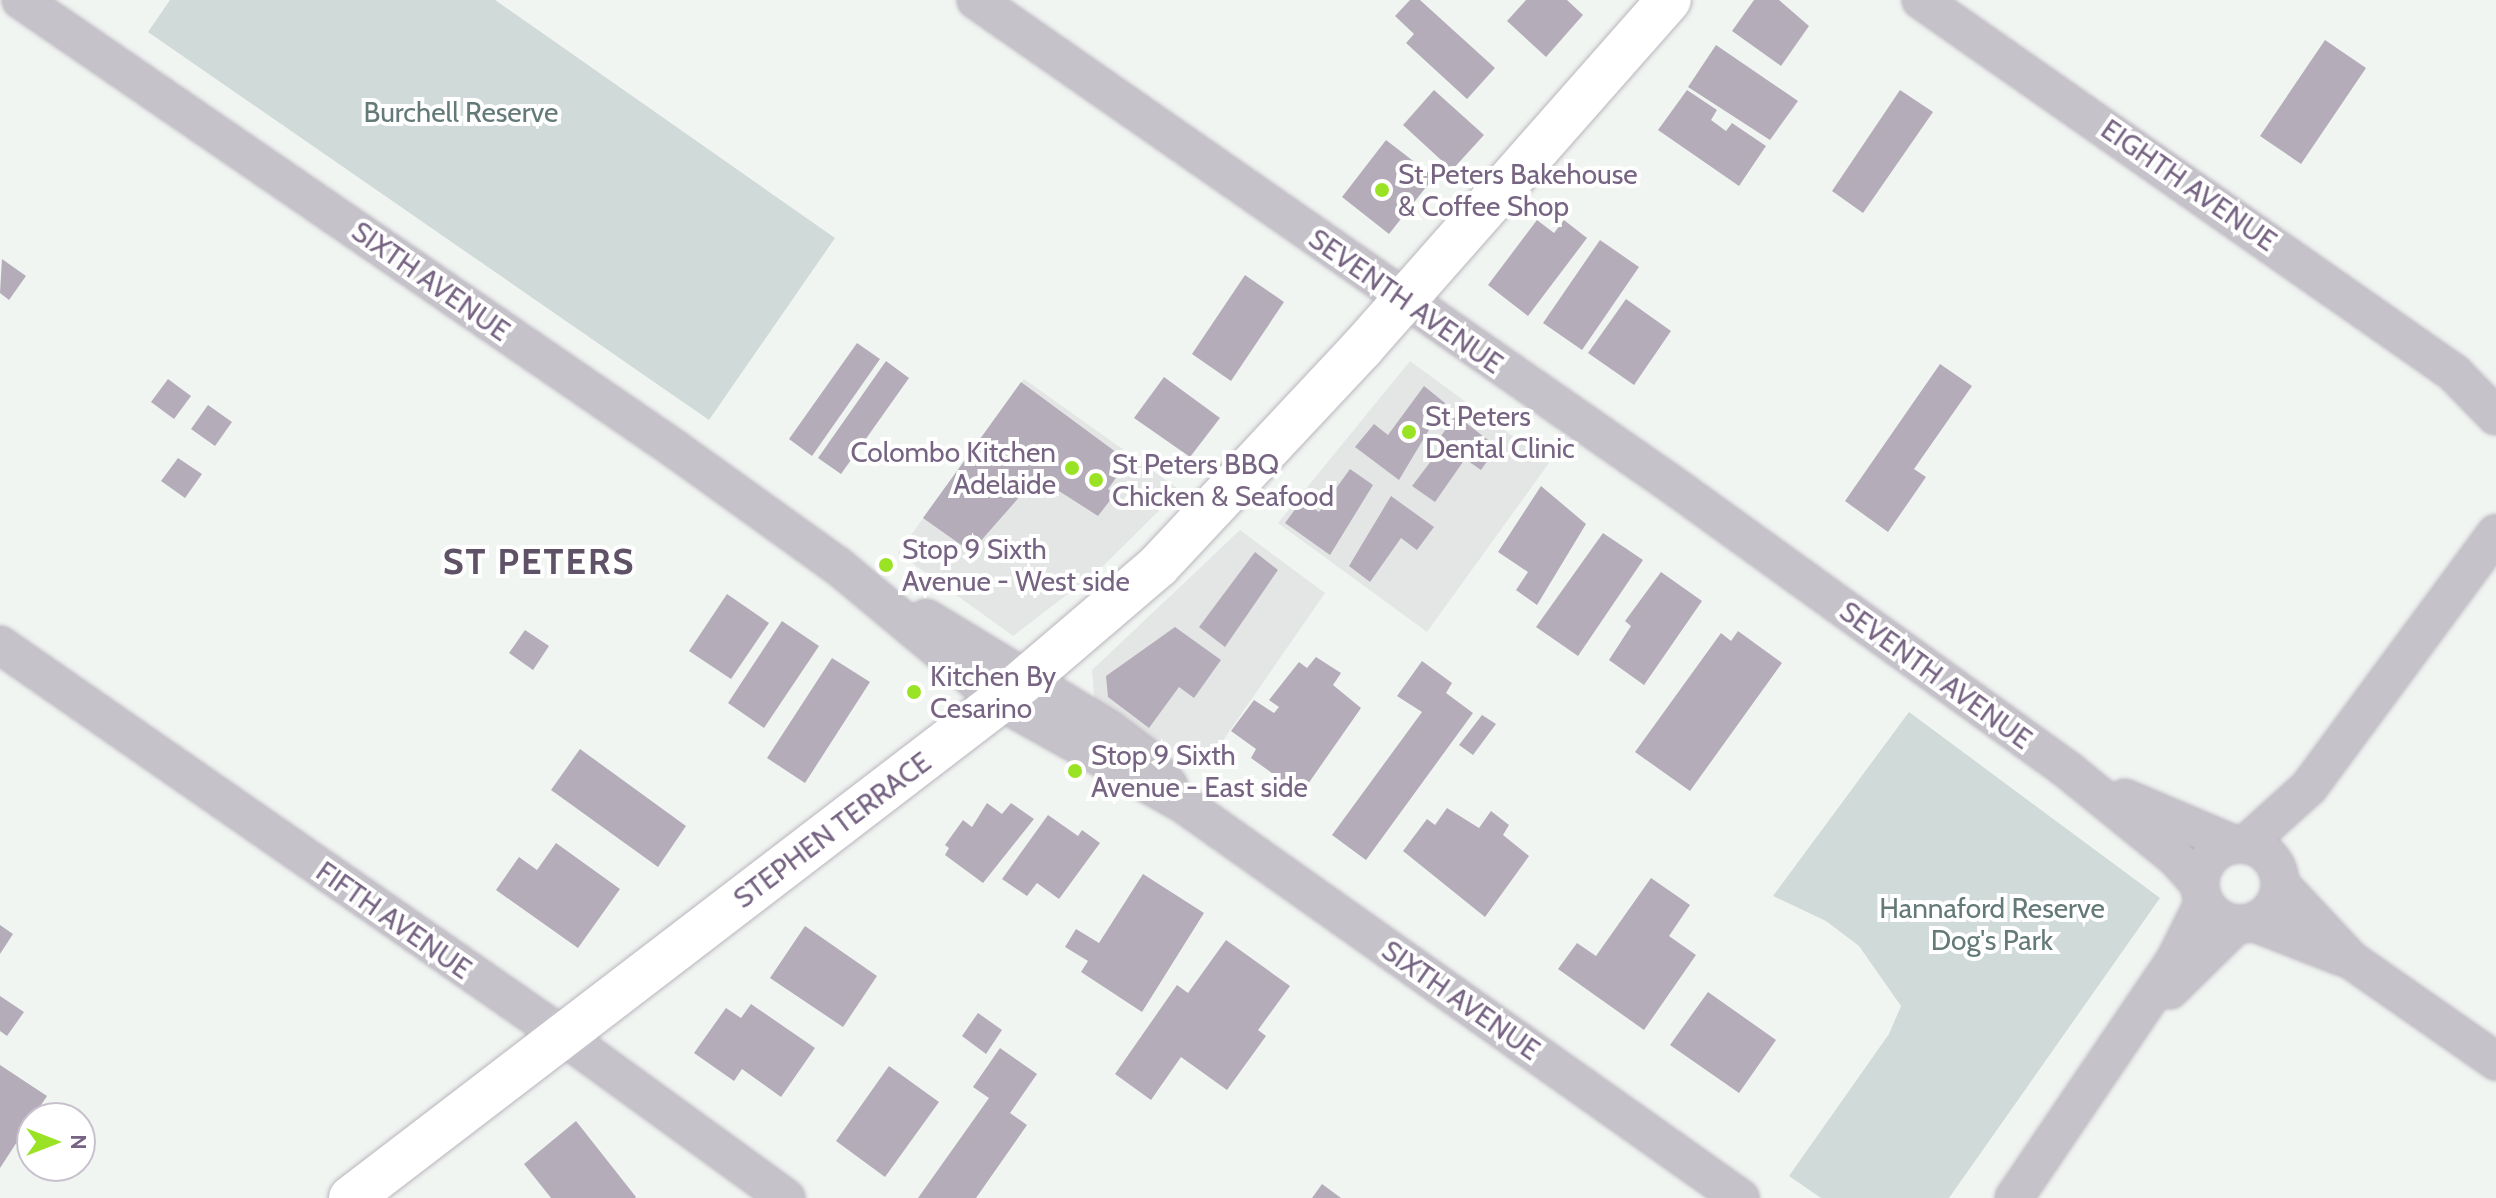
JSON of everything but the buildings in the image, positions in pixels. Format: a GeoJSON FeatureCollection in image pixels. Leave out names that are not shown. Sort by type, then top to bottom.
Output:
{"type":"FeatureCollection","features":[{"type":"Feature","properties":{"kind":"main road","name":"STEPHEN TERRACE"},"geometry":{"type":"LineString","coordinates":[[351,1198],[1014,689],[1158,566],[1403,299],[1669,0]]}},
{"type":"Feature","properties":{"kind":"street","name":"SIXTH AVENUE"},"geometry":{"type":"LineString","coordinates":[[21,0],[675,449],[1014,689],[1143,755],[1182,803],[1740,1198]]}},
{"type":"Feature","properties":{"kind":"street","name":"SEVENTH AVENUE"},"geometry":{"type":"LineString","coordinates":[[976,0],[2069,771],[2176,858],[2202,893]]}},
{"type":"Feature","properties":{"kind":"street","name":"EIGHTH AVENUE"},"geometry":{"type":"LineString","coordinates":[[1921,0],[2454,373],[2496,416]]}},
{"type":"Feature","properties":{"kind":"street","name":"EIGHTH AVENUE"},"geometry":{"type":"LineString","coordinates":[[2454,373],[2496,387]]}},
{"type":"Feature","properties":{"kind":"street"},"geometry":{"type":"LineString","coordinates":[[2014,1198],[2175,960],[2202,893],[2209,859],[2239,844],[2309,787],[2494,529]]}},
{"type":"Feature","properties":{"kind":"street","name":"FIFTH AVENUE"},"geometry":{"type":"LineString","coordinates":[[0,645],[563,1036],[786,1198]]}},
{"type":"Feature","properties":{"kind":"street","name":"SEVENTH AVENUE"},"geometry":{"type":"LineString","coordinates":[[2069,771],[2239,844]]}},
{"type":"Feature","properties":{"kind":"street"},"geometry":{"type":"LineString","coordinates":[[2133,1023],[2246,924],[2269,913],[2309,787]]}},
{"type":"Feature","properties":{"kind":"street"},"geometry":{"type":"LineString","coordinates":[[2239,844],[2269,855],[2279,875],[2351,960],[2496,1061]]}},
{"type":"Feature","properties":{"kind":"street"},"geometry":{"type":"LineString","coordinates":[[2202,893],[2223,921],[2246,924],[2351,960]]}},
{"type":"Feature","properties":{"kind":"shaded area"},"geometry":{"type":"Polygon","coordinates":[[[1410,361],[1549,463],[1427,632],[1278,523],[1410,361]]]}},
{"type":"Feature","properties":{"kind":"shaded area"},"geometry":{"type":"Polygon","coordinates":[[[1024,379],[1180,490],[1099,570],[1013,636],[898,553],[1024,379]]]}},
{"type":"Feature","properties":{"kind":"shaded area"},"geometry":{"type":"Polygon","coordinates":[[[1240,530],[1325,593],[1204,768],[1095,708],[1092,670],[1240,530]]]}},
{"type":"Feature","properties":{"kind":"green space","name":"Burchell Reserve"},"geometry":{"type":"Polygon","coordinates":[[[170,0],[495,0],[835,238],[709,420],[148,32],[170,0]]]}},
{"type":"Feature","properties":{"kind":"green space","name":"Hannaford Reserve Dog's Park"},"geometry":{"type":"Polygon","coordinates":[[[1909,712],[2160,898],[1949,1198],[1821,1198],[1789,1176],[1889,1034],[1901,1006],[1859,946],[1826,921],[1773,896],[1909,712]]]}},
{"type":"Feature","properties":{"kind":"place","name":"St Peters Bakehouse & Coffee Shop"},"geometry":{"type":"Point","coordinates":[1382,190]}},
{"type":"Feature","properties":{"kind":"place","name":"St Peters Dental Clinic"},"geometry":{"type":"Point","coordinates":[1409,432]}},
{"type":"Feature","properties":{"kind":"place","name":"Colombo Kitchen Adelaide"},"geometry":{"type":"Point","coordinates":[1072,468]}},
{"type":"Feature","properties":{"kind":"place","name":"St Peters BBQ Chicken & Seafood"},"geometry":{"type":"Point","coordinates":[1096,480]}},
{"type":"Feature","properties":{"kind":"place","name":"Stop 9 Sixth Avenue - West side"},"geometry":{"type":"Point","coordinates":[886,565]}},
{"type":"Feature","properties":{"kind":"place","name":"Kitchen By Cesarino"},"geometry":{"type":"Point","coordinates":[914,692]}},
{"type":"Feature","properties":{"kind":"place","name":"Stop 9 Sixth Avenue - East side"},"geometry":{"type":"Point","coordinates":[1075,771]}},
{"type":"Feature","properties":{"kind":"district","name":"ST PETERS"},"geometry":{"type":"Point","coordinates":[539,562]}}]}
